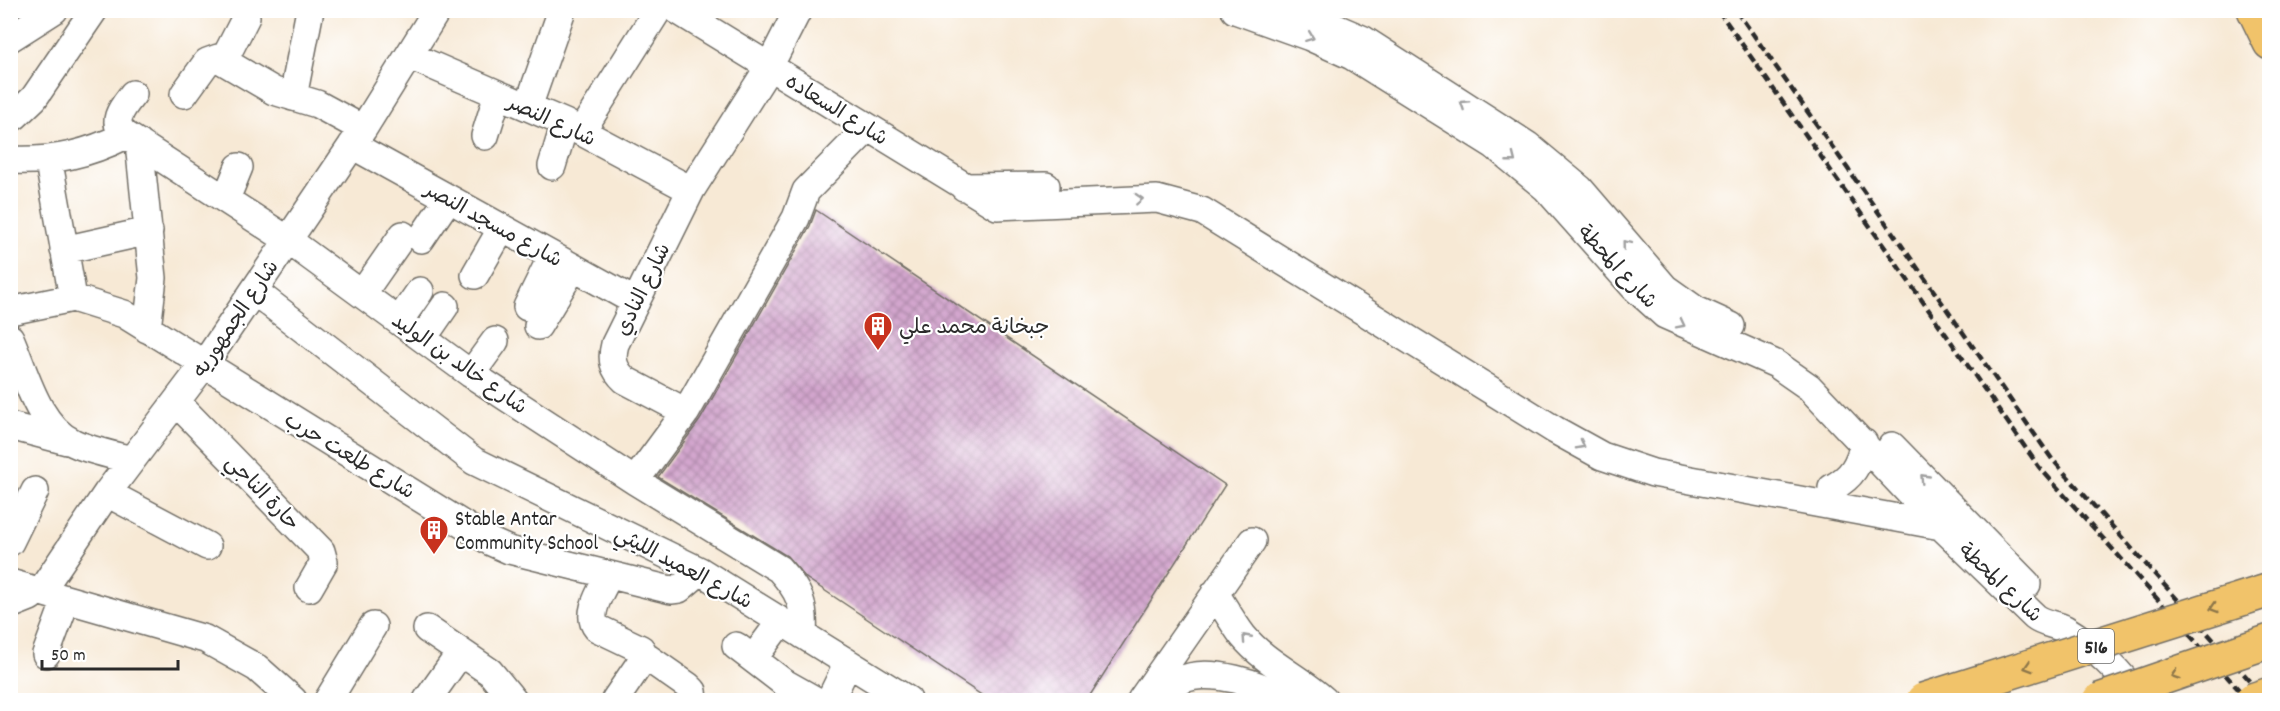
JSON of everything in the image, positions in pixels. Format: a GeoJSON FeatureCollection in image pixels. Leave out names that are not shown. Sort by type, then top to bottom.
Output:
{"type":"FeatureCollection","features":[{"type":"Feature","properties":{"kind":"highway"},"geometry":{"type":"LineString","coordinates":[[2254,10],[2270,43]]}},
{"type":"Feature","properties":{"kind":"highway","name":"516"},"geometry":{"type":"LineString","coordinates":[[1923,700],[2270,590]]}},
{"type":"Feature","properties":{"kind":"highway","name":"516"},"geometry":{"type":"LineString","coordinates":[[2099,700],[2270,641]]}},
{"type":"Feature","properties":{"kind":"highway"},"geometry":{"type":"LineString","coordinates":[[2252,700],[2270,694]]}},
{"type":"Feature","properties":{"kind":"street"},"geometry":{"type":"LineString","coordinates":[[10,38],[55,10],[75,38]]}},
{"type":"Feature","properties":{"kind":"street"},"geometry":{"type":"LineString","coordinates":[[15,117],[34,98],[94,10]]}},
{"type":"Feature","properties":{"kind":"street"},"geometry":{"type":"LineString","coordinates":[[184,94],[207,62],[213,59],[224,60],[246,17],[245,10]]}},
{"type":"Feature","properties":{"kind":"street"},"geometry":{"type":"LineString","coordinates":[[293,97],[310,10]]}},
{"type":"Feature","properties":{"kind":"street"},"geometry":{"type":"LineString","coordinates":[[528,107],[562,10]]}},
{"type":"Feature","properties":{"kind":"street"},"geometry":{"type":"LineString","coordinates":[[552,166],[573,128],[658,10]]}},
{"type":"Feature","properties":{"kind":"street","name":"شارع النادي"},"geometry":{"type":"LineString","coordinates":[[686,412],[625,380],[613,364],[615,344],[691,190],[769,67],[798,10]]}},
{"type":"Feature","properties":{"kind":"street","name":"شارع المحطة"},"geometry":{"type":"LineString","coordinates":[[1234,10],[1310,37],[1352,56],[1494,145],[1562,204],[1648,302],[1683,326],[1758,356],[1793,375],[1824,401],[1864,443],[1942,516],[2054,611],[2063,628],[2103,658],[2139,700]]}},
{"type":"Feature","properties":{"kind":"street","name":"شارع المحطة"},"geometry":{"type":"LineString","coordinates":[[1294,10],[1341,28],[1379,49],[1545,159],[1596,206],[1665,288],[1696,310],[1765,340],[1810,368],[1942,516]]}},
{"type":"Feature","properties":{"kind":"street","name":"شارع الجمهوريه"},"geometry":{"type":"LineString","coordinates":[[38,592],[107,493],[203,366],[358,137],[438,11]]}},
{"type":"Feature","properties":{"kind":"street","name":"شارع السعاده"},"geometry":{"type":"LineString","coordinates":[[686,13],[769,67],[997,206],[1081,194]]}},
{"type":"Feature","properties":{"kind":"street","name":"شارع النصر"},"geometry":{"type":"LineString","coordinates":[[410,56],[573,128],[691,190]]}},
{"type":"Feature","properties":{"kind":"street","name":"شارع مسجد النصر"},"geometry":{"type":"LineString","coordinates":[[224,60],[274,91],[317,104],[358,137],[448,199],[636,302]]}},
{"type":"Feature","properties":{"kind":"street"},"geometry":{"type":"LineString","coordinates":[[133,94],[117,117],[121,131],[133,139],[148,231],[153,278],[147,329]]}},
{"type":"Feature","properties":{"kind":"street"},"geometry":{"type":"LineString","coordinates":[[485,136],[498,94]]}},
{"type":"Feature","properties":{"kind":"street"},"geometry":{"type":"LineString","coordinates":[[635,481],[686,412],[796,218],[806,191],[868,128]]}},
{"type":"Feature","properties":{"kind":"street"},"geometry":{"type":"LineString","coordinates":[[10,160],[40,161],[70,157],[133,139]]}},
{"type":"Feature","properties":{"kind":"street","name":"شارع خالد بن الوليد"},"geometry":{"type":"LineString","coordinates":[[133,139],[288,240],[471,374],[635,481],[779,569],[796,587],[802,603],[803,635]]}},
{"type":"Feature","properties":{"kind":"street"},"geometry":{"type":"LineString","coordinates":[[226,199],[239,167]]}},
{"type":"Feature","properties":{"kind":"street"},"geometry":{"type":"LineString","coordinates":[[10,311],[73,298],[51,174]]}},
{"type":"Feature","properties":{"kind":"street"},"geometry":{"type":"LineString","coordinates":[[1081,194],[1140,180],[1176,183],[1193,188],[1217,200],[1594,432],[1652,455],[1832,488],[1942,516]]}},
{"type":"Feature","properties":{"kind":"street"},"geometry":{"type":"LineString","coordinates":[[963,187],[1157,199],[1202,211],[1555,430],[1610,459],[1670,477],[1942,516]]}},
{"type":"Feature","properties":{"kind":"street"},"geometry":{"type":"LineString","coordinates":[[362,294],[448,199]]}},
{"type":"Feature","properties":{"kind":"street"},"geometry":{"type":"LineString","coordinates":[[475,275],[502,228]]}},
{"type":"Feature","properties":{"kind":"street"},"geometry":{"type":"LineString","coordinates":[[64,250],[148,231]]}},
{"type":"Feature","properties":{"kind":"street"},"geometry":{"type":"LineString","coordinates":[[533,317],[563,262]]}},
{"type":"Feature","properties":{"kind":"street","name":"شارع العميد الليثي"},"geometry":{"type":"LineString","coordinates":[[254,291],[474,461],[700,571],[907,700]]}},
{"type":"Feature","properties":{"kind":"street"},"geometry":{"type":"LineString","coordinates":[[399,321],[420,291]]}},
{"type":"Feature","properties":{"kind":"street","name":"شارع طلعت حرب"},"geometry":{"type":"LineString","coordinates":[[73,298],[124,314],[203,366],[491,542],[509,550],[672,590],[679,589],[700,571]]}},
{"type":"Feature","properties":{"kind":"street"},"geometry":{"type":"LineString","coordinates":[[423,338],[445,306]]}},
{"type":"Feature","properties":{"kind":"street"},"geometry":{"type":"LineString","coordinates":[[10,338],[42,411],[54,429],[72,442]]}},
{"type":"Feature","properties":{"kind":"street"},"geometry":{"type":"LineString","coordinates":[[471,374],[495,341]]}},
{"type":"Feature","properties":{"kind":"street","name":"حارة الناجي"},"geometry":{"type":"LineString","coordinates":[[176,402],[321,551],[324,562],[309,588]]}},
{"type":"Feature","properties":{"kind":"street"},"geometry":{"type":"LineString","coordinates":[[10,426],[132,460]]}},
{"type":"Feature","properties":{"kind":"street"},"geometry":{"type":"LineString","coordinates":[[1832,488],[1851,476],[1861,456],[1864,443]]}},
{"type":"Feature","properties":{"kind":"street"},"geometry":{"type":"LineString","coordinates":[[10,542],[35,491]]}},
{"type":"Feature","properties":{"kind":"street"},"geometry":{"type":"LineString","coordinates":[[107,493],[207,546]]}},
{"type":"Feature","properties":{"kind":"street"},"geometry":{"type":"LineString","coordinates":[[1141,700],[1252,541]]}},
{"type":"Feature","properties":{"kind":"street"},"geometry":{"type":"LineString","coordinates":[[609,575],[593,611],[593,623],[597,628],[641,648],[645,656],[688,686],[693,691],[694,700]]}},
{"type":"Feature","properties":{"kind":"street"},"geometry":{"type":"LineString","coordinates":[[10,583],[205,639],[257,668],[283,697]]}},
{"type":"Feature","properties":{"kind":"street"},"geometry":{"type":"LineString","coordinates":[[10,605],[38,592]]}},
{"type":"Feature","properties":{"kind":"street"},"geometry":{"type":"LineString","coordinates":[[1215,593],[1244,637],[1270,660],[1324,700]]}},
{"type":"Feature","properties":{"kind":"street"},"geometry":{"type":"LineString","coordinates":[[46,654],[66,600]]}},
{"type":"Feature","properties":{"kind":"street"},"geometry":{"type":"LineString","coordinates":[[781,621],[744,652],[783,682],[815,700]]}},
{"type":"Feature","properties":{"kind":"street"},"geometry":{"type":"LineString","coordinates":[[328,700],[373,626]]}},
{"type":"Feature","properties":{"kind":"street"},"geometry":{"type":"LineString","coordinates":[[427,629],[490,672],[513,700]]}},
{"type":"Feature","properties":{"kind":"street"},"geometry":{"type":"LineString","coordinates":[[427,700],[461,652]]}},
{"type":"Feature","properties":{"kind":"street"},"geometry":{"type":"LineString","coordinates":[[615,700],[645,656]]}},
{"type":"Feature","properties":{"kind":"street"},"geometry":{"type":"LineString","coordinates":[[1256,683],[1270,660]]}},
{"type":"Feature","properties":{"kind":"street"},"geometry":{"type":"LineString","coordinates":[[830,700],[848,663]]}},
{"type":"Feature","properties":{"kind":"street"},"geometry":{"type":"LineString","coordinates":[[1163,700],[1182,680],[1197,676],[1256,683],[1286,700]]}},
{"type":"Feature","properties":{"kind":"building","name":"جبخانة محمد علي"},"geometry":{"type":"Polygon","coordinates":[[[816,210],[1225,485],[1087,700],[989,700],[806,578],[787,556],[658,477],[700,420],[810,226],[816,210]]]}},
{"type":"Feature","properties":{"kind":"railway"},"geometry":{"type":"LineString","coordinates":[[1718,10],[2039,467],[2248,700]]}},
{"type":"Feature","properties":{"kind":"railway"},"geometry":{"type":"LineString","coordinates":[[1736,10],[2052,459],[2267,700]]}},
{"type":"Feature","properties":{"kind":"place","name":"جبخانة محمد علي"},"geometry":{"type":"Point","coordinates":[878,352]}},
{"type":"Feature","properties":{"kind":"place","name":"Stable Antar Community School"},"geometry":{"type":"Point","coordinates":[434,556]}}]}
